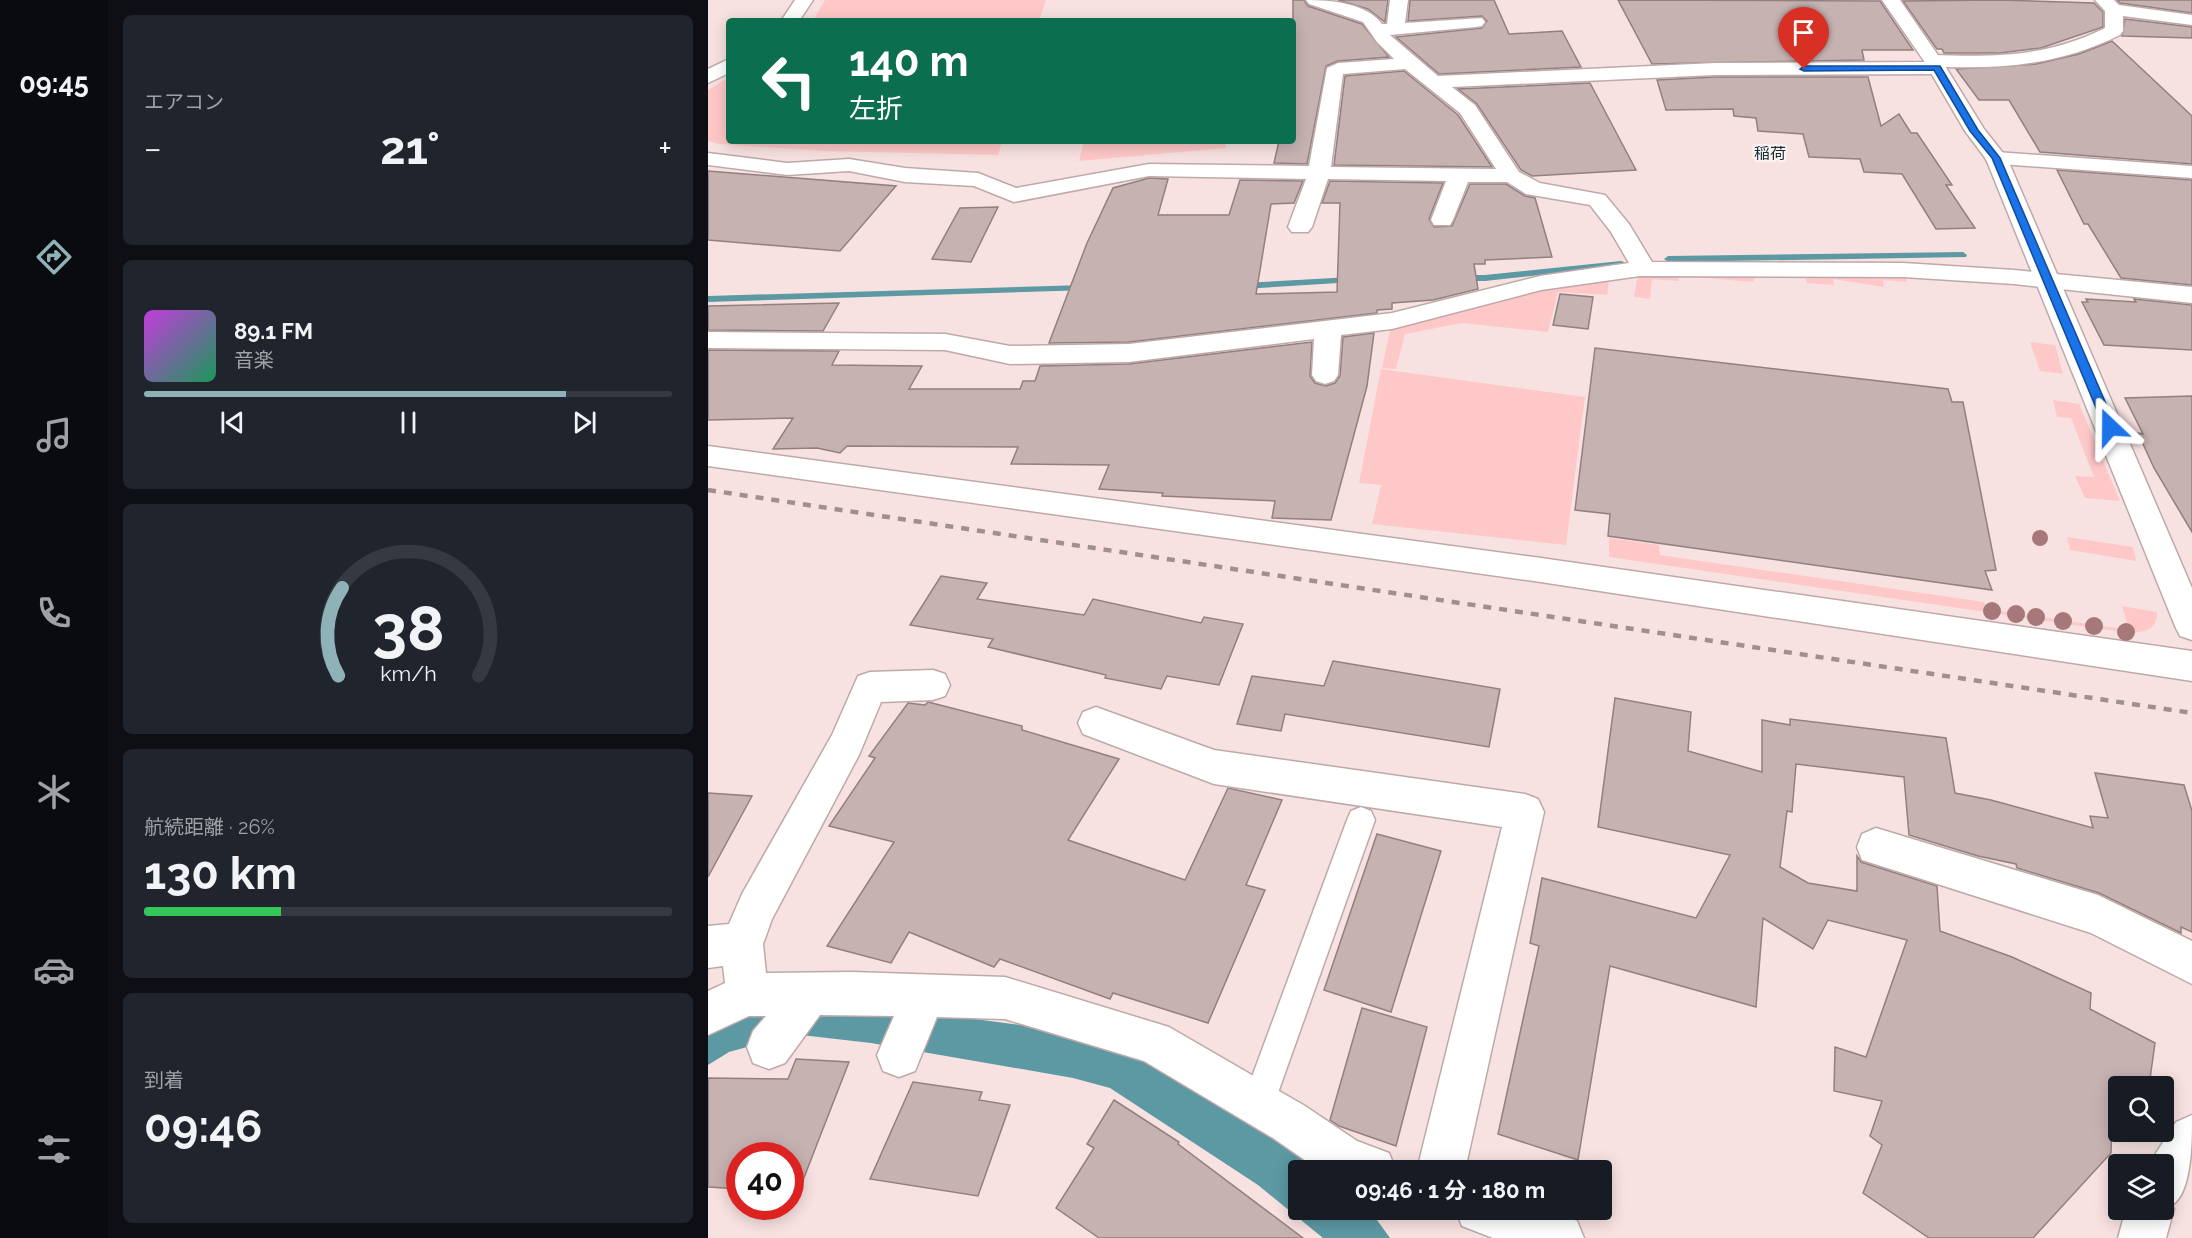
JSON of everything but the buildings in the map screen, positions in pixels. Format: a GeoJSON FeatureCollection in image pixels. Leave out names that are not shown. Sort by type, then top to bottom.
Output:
{"type":"FeatureCollection","features":[{"type":"Feature","properties":{"kind":"street"},"geometry":{"type":"LineString","coordinates":[[792,18],[804,0]]}},
{"type":"Feature","properties":{"kind":"street"},"geometry":{"type":"LineString","coordinates":[[1315,0],[1369,18],[1386,29],[1409,63],[1468,109],[1511,176],[1534,189],[1597,200],[1621,229],[1641,263],[1640,269]]}},
{"type":"Feature","properties":{"kind":"street"},"geometry":{"type":"LineString","coordinates":[[1386,29],[1400,0]]}},
{"type":"Feature","properties":{"kind":"street"},"geometry":{"type":"LineString","coordinates":[[1891,0],[1935,65],[1975,131],[1996,158],[2192,626]]}},
{"type":"Feature","properties":{"kind":"street"},"geometry":{"type":"LineString","coordinates":[[1435,82],[1715,69],[2010,63],[2040,60],[2091,44],[2114,31],[2109,5],[2192,20]]}},
{"type":"Feature","properties":{"kind":"street"},"geometry":{"type":"LineString","coordinates":[[1386,29],[1465,18]]}},
{"type":"Feature","properties":{"kind":"street"},"geometry":{"type":"LineString","coordinates":[[1300,226],[1319,173],[1334,72],[1338,69],[1409,63]]}},
{"type":"Feature","properties":{"kind":"street"},"geometry":{"type":"LineString","coordinates":[[708,77],[726,67]]}},
{"type":"Feature","properties":{"kind":"street"},"geometry":{"type":"LineString","coordinates":[[1996,158],[2192,171]]}},
{"type":"Feature","properties":{"kind":"street"},"geometry":{"type":"LineString","coordinates":[[708,159],[787,169],[849,165],[905,175],[978,180],[1014,195],[1149,170],[1511,176]]}},
{"type":"Feature","properties":{"kind":"street"},"geometry":{"type":"LineString","coordinates":[[1442,220],[1459,176]]}},
{"type":"Feature","properties":{"kind":"street"},"geometry":{"type":"LineString","coordinates":[[708,340],[945,342],[1010,355],[1129,353],[1392,321],[1540,283],[1640,269],[1903,270],[2014,277],[2192,295]]}},
{"type":"Feature","properties":{"kind":"street"},"geometry":{"type":"LineString","coordinates":[[1325,375],[1328,330]]}},
{"type":"Feature","properties":{"kind":"street"},"geometry":{"type":"LineString","coordinates":[[708,456],[1557,573],[2192,666]]}},
{"type":"Feature","properties":{"kind":"street"},"geometry":{"type":"LineString","coordinates":[[747,995],[725,945],[756,908],[846,744],[870,687],[933,686]]}},
{"type":"Feature","properties":{"kind":"street"},"geometry":{"type":"LineString","coordinates":[[1096,723],[1214,767],[1525,812],[1443,1160]]}},
{"type":"Feature","properties":{"kind":"street"},"geometry":{"type":"LineString","coordinates":[[1876,847],[2097,915],[2192,963]]}},
{"type":"Feature","properties":{"kind":"street"},"geometry":{"type":"LineString","coordinates":[[708,1013],[747,995],[810,993],[1005,998],[1154,1042],[1346,1160]]}},
{"type":"Feature","properties":{"kind":"street"},"geometry":{"type":"LineString","coordinates":[[769,1047],[810,993]]}},
{"type":"Feature","properties":{"kind":"street"},"geometry":{"type":"LineString","coordinates":[[899,1055],[925,995]]}},
{"type":"Feature","properties":{"kind":"street"},"geometry":{"type":"LineString","coordinates":[[2174,1167],[2192,1138]]}},
{"type":"Feature","properties":{"kind":"street"},"geometry":{"type":"LineString","coordinates":[[1510,1220],[1560,1238]]}},
{"type":"Feature","properties":{"kind":"street"},"geometry":{"type":"LineString","coordinates":[[2142,1238],[2147,1220]]}},
{"type":"Feature","properties":{"kind":"lane"},"geometry":{"type":"LineString","coordinates":[[1258,1104],[1361,820]]}},
{"type":"Feature","properties":{"kind":"shaded area"},"geometry":{"type":"Polygon","coordinates":[[[825,0],[1046,0],[1040,18],[815,18],[825,0]]]}},
{"type":"Feature","properties":{"kind":"shaded area"},"geometry":{"type":"Polygon","coordinates":[[[726,79],[726,144],[1001,144],[998,155],[826,151],[719,144],[708,141],[708,90],[726,79]]]}},
{"type":"Feature","properties":{"kind":"shaded area"},"geometry":{"type":"Polygon","coordinates":[[[1083,144],[1226,144],[1226,148],[1079,161],[1083,144]]]}},
{"type":"Feature","properties":{"kind":"shaded area"},"geometry":{"type":"Polygon","coordinates":[[[1714,272],[1906,278],[1907,282],[1883,280],[1884,287],[1833,279],[1834,285],[1807,283],[1805,277],[1754,274],[1754,282],[1679,276],[1678,281],[1652,279],[1650,299],[1634,297],[1638,273],[1714,272]]]}},
{"type":"Feature","properties":{"kind":"shaded area"},"geometry":{"type":"Polygon","coordinates":[[[1610,276],[1607,295],[1558,292],[1548,332],[1462,323],[1405,334],[1396,369],[1382,368],[1391,326],[1541,285],[1610,276]]]}},
{"type":"Feature","properties":{"kind":"shaded area"},"geometry":{"type":"Polygon","coordinates":[[[2030,342],[2055,345],[2063,374],[2040,371],[2030,342]]]}},
{"type":"Feature","properties":{"kind":"shaded area"},"geometry":{"type":"Polygon","coordinates":[[[1381,369],[1585,397],[1566,545],[1372,524],[1381,485],[1359,483],[1381,369]]]}},
{"type":"Feature","properties":{"kind":"shaded area"},"geometry":{"type":"Polygon","coordinates":[[[2053,400],[2079,404],[2120,501],[2085,498],[2075,476],[2094,477],[2071,418],[2057,417],[2053,400]]]}},
{"type":"Feature","properties":{"kind":"shaded area"},"geometry":{"type":"Polygon","coordinates":[[[2067,537],[2133,547],[2136,561],[2070,550],[2067,537]]]}},
{"type":"Feature","properties":{"kind":"shaded area"},"geometry":{"type":"Polygon","coordinates":[[[1609,538],[1659,545],[1660,555],[1984,602],[1986,609],[2129,630],[2122,606],[2157,612],[2155,623],[2149,629],[2129,633],[1609,557],[1609,538]]]}},
{"type":"Feature","properties":{"kind":"water"},"geometry":{"type":"Polygon","coordinates":[[[914,1011],[1027,1026],[1149,1062],[1191,1084],[1309,1160],[1288,1160],[1288,1209],[1258,1185],[1110,1088],[1073,1078],[871,1043],[801,1035],[729,1052],[708,1065],[708,1033],[750,1014],[914,1011]]]}},
{"type":"Feature","properties":{"kind":"water"},"geometry":{"type":"Polygon","coordinates":[[[1301,1220],[1377,1220],[1390,1238],[1323,1238],[1301,1220]]]}},
{"type":"Feature","properties":{"kind":"waterway"},"geometry":{"type":"LineString","coordinates":[[1668,259],[1963,255]]}},
{"type":"Feature","properties":{"kind":"waterway"},"geometry":{"type":"LineString","coordinates":[[1462,278],[1485,278],[1621,264]]}},
{"type":"Feature","properties":{"kind":"waterway"},"geometry":{"type":"LineString","coordinates":[[1243,286],[1351,280]]}},
{"type":"Feature","properties":{"kind":"waterway"},"geometry":{"type":"LineString","coordinates":[[708,299],[1085,288]]}},
{"type":"Feature","properties":{"kind":"railway"},"geometry":{"type":"LineString","coordinates":[[708,490],[2192,713]]}},
{"type":"Feature","properties":{"kind":"district","name":"稲荷"},"geometry":{"type":"Point","coordinates":[1770,153]}},
{"type":"Feature","properties":{"kind":"route"},"geometry":{"type":"LineString","coordinates":[[1804,69],[1937,68],[1975,131],[1996,158],[2110,427]]}}]}
